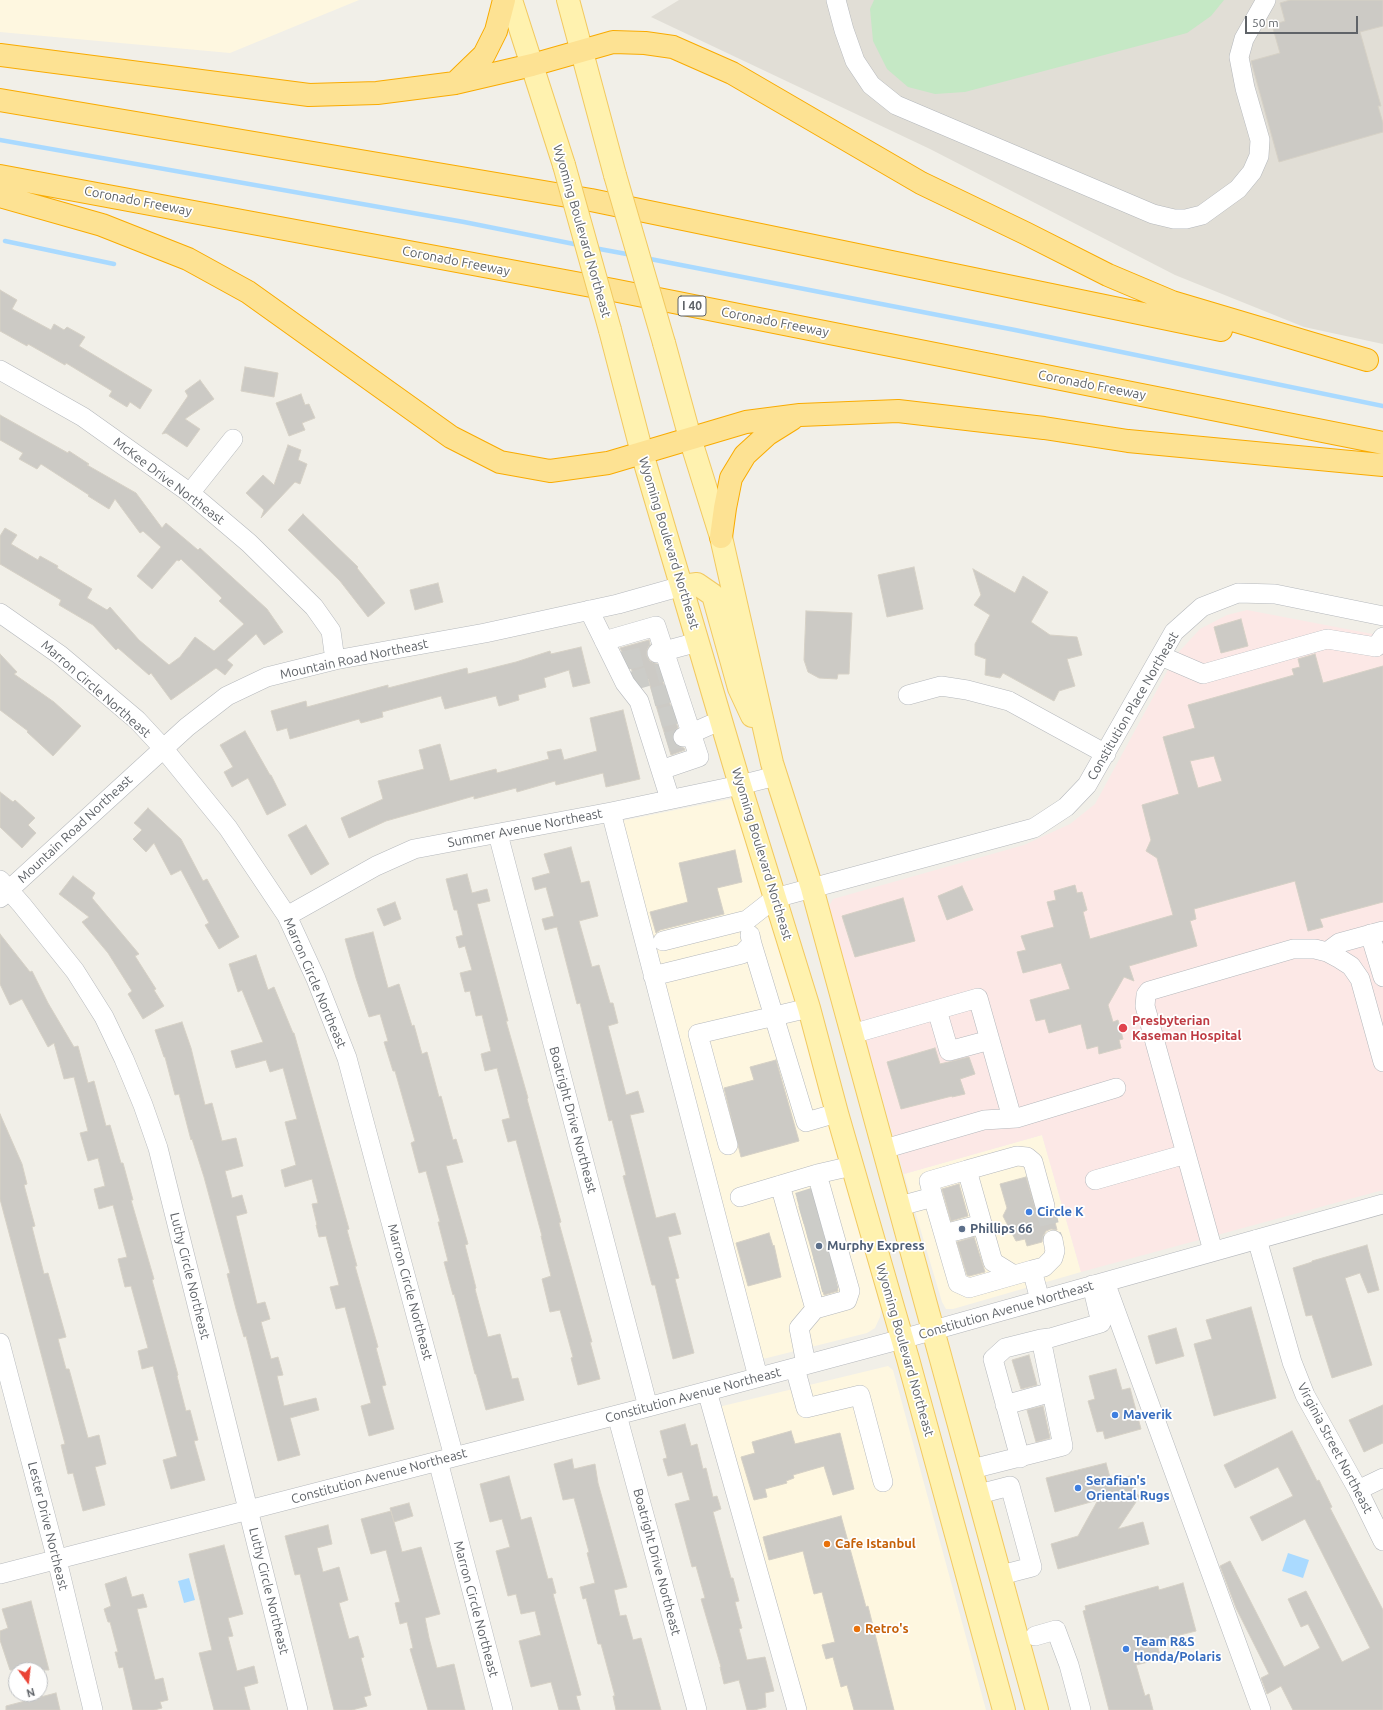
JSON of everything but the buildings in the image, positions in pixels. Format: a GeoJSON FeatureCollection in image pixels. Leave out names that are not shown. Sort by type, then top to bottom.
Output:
{"type":"FeatureCollection","features":[{"type":"Feature","properties":{"kind":"highway"},"geometry":{"type":"LineString","coordinates":[[455,83],[484,55],[496,31],[504,0]]}},
{"type":"Feature","properties":{"kind":"highway"},"geometry":{"type":"LineString","coordinates":[[0,55],[309,95],[377,93],[455,83],[532,65],[613,42],[645,43],[673,47],[732,73],[921,183],[1108,275],[1172,302],[1375,362]]}},
{"type":"Feature","properties":{"kind":"highway"},"geometry":{"type":"LineString","coordinates":[[0,100],[591,200],[1375,362]]}},
{"type":"Feature","properties":{"kind":"highway","name":"Coronado Freeway"},"geometry":{"type":"LineString","coordinates":[[0,176],[613,290],[1383,443]]}},
{"type":"Feature","properties":{"kind":"highway"},"geometry":{"type":"LineString","coordinates":[[0,196],[102,225],[188,259],[248,292],[451,437],[500,462],[550,471],[608,463],[746,422],[800,415],[898,411],[1128,441],[1383,465]]}},
{"type":"Feature","properties":{"kind":"highway"},"geometry":{"type":"LineString","coordinates":[[721,538],[731,478],[745,455],[768,434],[800,415]]}},
{"type":"Feature","properties":{"kind":"main road","name":"Wyoming Boulevard Northeast"},"geometry":{"type":"LineString","coordinates":[[511,0],[564,165],[610,330],[642,453],[740,785],[809,1008],[1004,1710]]}},
{"type":"Feature","properties":{"kind":"main road"},"geometry":{"type":"LineString","coordinates":[[568,0],[615,175],[690,438],[721,538],[774,770],[812,888],[934,1329],[1037,1710]]}},
{"type":"Feature","properties":{"kind":"main road"},"geometry":{"type":"LineString","coordinates":[[682,586],[697,584],[713,595],[739,688],[774,770]]}},
{"type":"Feature","properties":{"kind":"street"},"geometry":{"type":"LineString","coordinates":[[836,0],[844,30],[855,61],[871,85],[896,105],[1153,214],[1174,219],[1186,219],[1202,215],[1238,189],[1252,172],[1259,156],[1260,140],[1245,88],[1239,57],[1244,39],[1266,0]]}},
{"type":"Feature","properties":{"kind":"street","name":"McKee Drive Northeast"},"geometry":{"type":"LineString","coordinates":[[0,370],[83,417],[190,493],[249,543],[314,607],[331,631],[335,660]]}},
{"type":"Feature","properties":{"kind":"street"},"geometry":{"type":"LineString","coordinates":[[190,493],[233,439]]}},
{"type":"Feature","properties":{"kind":"street","name":"Mountain Road Northeast"},"geometry":{"type":"LineString","coordinates":[[3,889],[187,727],[227,696],[267,677],[335,660],[485,633],[618,604],[682,586]]}},
{"type":"Feature","properties":{"kind":"street","name":"Constitution Place Northeast"},"geometry":{"type":"LineString","coordinates":[[775,898],[1034,828],[1071,802],[1087,785],[1174,632],[1202,607],[1238,593],[1275,594],[1383,616]]}},
{"type":"Feature","properties":{"kind":"street"},"geometry":{"type":"LineString","coordinates":[[589,610],[604,641],[619,662],[627,682],[660,695]]}},
{"type":"Feature","properties":{"kind":"street","name":"Marron Circle Northeast"},"geometry":{"type":"LineString","coordinates":[[0,613],[60,654],[137,720],[163,748],[228,828],[288,916],[316,979],[347,1058],[446,1459],[503,1710]]}},
{"type":"Feature","properties":{"kind":"street"},"geometry":{"type":"LineString","coordinates":[[604,641],[656,626],[661,652],[667,671],[660,695],[674,740],[699,757],[661,770]]}},
{"type":"Feature","properties":{"kind":"street"},"geometry":{"type":"LineString","coordinates":[[1161,656],[1202,674],[1327,639],[1376,647],[1383,637]]}},
{"type":"Feature","properties":{"kind":"street"},"geometry":{"type":"LineString","coordinates":[[661,652],[698,642]]}},
{"type":"Feature","properties":{"kind":"street"},"geometry":{"type":"LineString","coordinates":[[908,696],[940,686],[966,690],[1009,701],[1106,754]]}},
{"type":"Feature","properties":{"kind":"street"},"geometry":{"type":"LineString","coordinates":[[660,695],[674,740],[661,770],[670,799]]}},
{"type":"Feature","properties":{"kind":"street"},"geometry":{"type":"LineString","coordinates":[[674,740],[710,725],[722,722]]}},
{"type":"Feature","properties":{"kind":"street","name":"Summer Avenue Northeast"},"geometry":{"type":"LineString","coordinates":[[288,916],[376,866],[414,849],[498,834],[740,785],[774,770]]}},
{"type":"Feature","properties":{"kind":"street"},"geometry":{"type":"LineString","coordinates":[[610,812],[758,1377]]}},
{"type":"Feature","properties":{"kind":"street","name":"Boatright Drive Northeast"},"geometry":{"type":"LineString","coordinates":[[498,834],[648,1407]]}},
{"type":"Feature","properties":{"kind":"street","name":"Luthy Circle Northeast"},"geometry":{"type":"LineString","coordinates":[[3,889],[75,971],[95,1004],[124,1059],[143,1105],[158,1148],[298,1710]]}},
{"type":"Feature","properties":{"kind":"street"},"geometry":{"type":"LineString","coordinates":[[663,941],[746,920],[775,898]]}},
{"type":"Feature","properties":{"kind":"street"},"geometry":{"type":"LineString","coordinates":[[746,920],[806,1122],[837,1113]]}},
{"type":"Feature","properties":{"kind":"street"},"geometry":{"type":"LineString","coordinates":[[1327,952],[1339,943],[1377,933],[1383,977],[1361,983]]}},
{"type":"Feature","properties":{"kind":"street"},"geometry":{"type":"LineString","coordinates":[[653,976],[742,954],[752,944]]}},
{"type":"Feature","properties":{"kind":"street"},"geometry":{"type":"LineString","coordinates":[[1213,1252],[1145,1006],[1146,995],[1149,991],[1293,949],[1315,949],[1327,952],[1340,958],[1351,966],[1357,974],[1361,983],[1383,1062]]}},
{"type":"Feature","properties":{"kind":"street"},"geometry":{"type":"LineString","coordinates":[[852,1034],[978,998],[1012,1118]]}},
{"type":"Feature","properties":{"kind":"street"},"geometry":{"type":"LineString","coordinates":[[728,1145],[698,1034],[809,1008]]}},
{"type":"Feature","properties":{"kind":"street"},"geometry":{"type":"LineString","coordinates":[[937,1010],[949,1051],[990,1040]]}},
{"type":"Feature","properties":{"kind":"street"},"geometry":{"type":"LineString","coordinates":[[884,1149],[984,1120],[1012,1118],[1116,1088]]}},
{"type":"Feature","properties":{"kind":"street"},"geometry":{"type":"LineString","coordinates":[[1095,1180],[1186,1154]]}},
{"type":"Feature","properties":{"kind":"street"},"geometry":{"type":"LineString","coordinates":[[1045,1206],[1033,1162],[1027,1157],[1017,1156],[929,1181],[958,1283],[969,1288],[1044,1267],[1053,1258],[1055,1251],[1053,1240]]}},
{"type":"Feature","properties":{"kind":"street"},"geometry":{"type":"LineString","coordinates":[[740,1197],[817,1174],[852,1166]]}},
{"type":"Feature","properties":{"kind":"street"},"geometry":{"type":"LineString","coordinates":[[967,1170],[993,1262],[1023,1272],[1040,1300]]}},
{"type":"Feature","properties":{"kind":"street"},"geometry":{"type":"LineString","coordinates":[[817,1174],[818,1249],[799,1328],[800,1366],[806,1408],[860,1395],[883,1482]]}},
{"type":"Feature","properties":{"kind":"street"},"geometry":{"type":"LineString","coordinates":[[780,1186],[818,1249]]}},
{"type":"Feature","properties":{"kind":"street"},"geometry":{"type":"LineString","coordinates":[[900,1206],[933,1197]]}},
{"type":"Feature","properties":{"kind":"street","name":"Constitution Avenue Northeast"},"geometry":{"type":"LineString","coordinates":[[0,1574],[648,1407],[902,1339],[1383,1204]]}},
{"type":"Feature","properties":{"kind":"street"},"geometry":{"type":"LineString","coordinates":[[944,1234],[982,1224]]}},
{"type":"Feature","properties":{"kind":"street","name":"Virginia Street Northeast"},"geometry":{"type":"LineString","coordinates":[[1257,1239],[1292,1362],[1305,1395],[1358,1490],[1383,1541]]}},
{"type":"Feature","properties":{"kind":"street"},"geometry":{"type":"LineString","coordinates":[[1020,1458],[993,1359],[1005,1348],[1050,1338],[1101,1323],[1099,1283]]}},
{"type":"Feature","properties":{"kind":"street"},"geometry":{"type":"LineString","coordinates":[[1099,1283],[1261,1710]]}},
{"type":"Feature","properties":{"kind":"street"},"geometry":{"type":"LineString","coordinates":[[972,1469],[1063,1446],[1041,1339]]}},
{"type":"Feature","properties":{"kind":"street","name":"Lester Drive Northeast"},"geometry":{"type":"LineString","coordinates":[[0,1343],[57,1560],[94,1710]]}},
{"type":"Feature","properties":{"kind":"street"},"geometry":{"type":"LineString","coordinates":[[707,1391],[797,1710]]}},
{"type":"Feature","properties":{"kind":"street"},"geometry":{"type":"LineString","coordinates":[[1005,1405],[1052,1392]]}},
{"type":"Feature","properties":{"kind":"street","name":"Boatright Drive Northeast"},"geometry":{"type":"LineString","coordinates":[[617,1415],[697,1710]]}},
{"type":"Feature","properties":{"kind":"street"},"geometry":{"type":"LineString","coordinates":[[1358,1490],[1383,1478]]}},
{"type":"Feature","properties":{"kind":"street"},"geometry":{"type":"LineString","coordinates":[[979,1494],[1010,1486],[1032,1567],[1001,1575]]}},
{"type":"Feature","properties":{"kind":"street"},"geometry":{"type":"LineString","coordinates":[[1035,1636],[1056,1630],[1069,1666],[1081,1710]]}},
{"type":"Feature","properties":{"kind":"shaded area"},"geometry":{"type":"Polygon","coordinates":[[[0,0],[359,0],[230,53],[0,32],[0,0]]]}},
{"type":"Feature","properties":{"kind":"shaded area"},"geometry":{"type":"Polygon","coordinates":[[[679,0],[1383,0],[1383,344],[1304,327],[1175,275],[930,149],[651,17],[679,0]]]}},
{"type":"Feature","properties":{"kind":"shaded area","name":"Presbyterian Kaseman Hospital"},"geometry":{"type":"Polygon","coordinates":[[[1247,610],[1383,636],[1383,1190],[1081,1272],[1042,1135],[904,1174],[832,922],[829,906],[833,899],[1024,845],[1070,824],[1095,804],[1176,655],[1200,629],[1227,615],[1247,610]]]}},
{"type":"Feature","properties":{"kind":"shaded area"},"geometry":{"type":"Polygon","coordinates":[[[730,799],[736,801],[740,807],[881,1309],[880,1317],[875,1328],[867,1333],[759,1360],[621,821],[730,799]]]}},
{"type":"Feature","properties":{"kind":"shaded area"},"geometry":{"type":"Polygon","coordinates":[[[1042,1135],[1081,1272],[953,1309],[946,1309],[942,1302],[904,1174],[1042,1135]]]}},
{"type":"Feature","properties":{"kind":"shaded area"},"geometry":{"type":"Polygon","coordinates":[[[888,1366],[893,1370],[986,1710],[789,1710],[706,1410],[888,1366]]]}},
{"type":"Feature","properties":{"kind":"green space"},"geometry":{"type":"Polygon","coordinates":[[[874,0],[1224,0],[1211,16],[1187,33],[965,92],[935,94],[908,87],[887,69],[873,41],[870,9],[874,0]]]}},
{"type":"Feature","properties":{"kind":"water"},"geometry":{"type":"Polygon","coordinates":[[[1288,1553],[1309,1560],[1303,1578],[1282,1571],[1288,1553]]]}},
{"type":"Feature","properties":{"kind":"water"},"geometry":{"type":"Polygon","coordinates":[[[189,1578],[195,1600],[184,1603],[178,1581],[189,1578]]]}},
{"type":"Feature","properties":{"kind":"waterway"},"geometry":{"type":"LineString","coordinates":[[0,140],[464,222],[579,245]]}},
{"type":"Feature","properties":{"kind":"waterway"},"geometry":{"type":"LineString","coordinates":[[5,241],[114,264]]}},
{"type":"Feature","properties":{"kind":"waterway"},"geometry":{"type":"LineString","coordinates":[[594,248],[632,255]]}},
{"type":"Feature","properties":{"kind":"waterway"},"geometry":{"type":"LineString","coordinates":[[645,258],[1015,330],[1383,406]]}},
{"type":"Feature","properties":{"kind":"tunnel"},"geometry":{"type":"LineString","coordinates":[[623,661],[657,653]]}},
{"type":"Feature","properties":{"kind":"tunnel"},"geometry":{"type":"LineString","coordinates":[[629,682],[663,672]]}},
{"type":"Feature","properties":{"kind":"tunnel"},"geometry":{"type":"LineString","coordinates":[[653,697],[669,693]]}},
{"type":"Feature","properties":{"kind":"tunnel"},"geometry":{"type":"LineString","coordinates":[[660,718],[676,714]]}},
{"type":"Feature","properties":{"kind":"tunnel"},"geometry":{"type":"LineString","coordinates":[[667,742],[683,737]]}},
{"type":"Feature","properties":{"kind":"tunnel"},"geometry":{"type":"LineString","coordinates":[[798,1202],[814,1197]]}},
{"type":"Feature","properties":{"kind":"tunnel"},"geometry":{"type":"LineString","coordinates":[[1045,1206],[1053,1240]]}},
{"type":"Feature","properties":{"kind":"tunnel"},"geometry":{"type":"LineString","coordinates":[[801,1215],[818,1210]]}},
{"type":"Feature","properties":{"kind":"tunnel"},"geometry":{"type":"LineString","coordinates":[[806,1231],[822,1227]]}},
{"type":"Feature","properties":{"kind":"tunnel"},"geometry":{"type":"LineString","coordinates":[[811,1248],[827,1244]]}},
{"type":"Feature","properties":{"kind":"tunnel"},"geometry":{"type":"LineString","coordinates":[[816,1267],[832,1262]]}},
{"type":"Feature","properties":{"kind":"tunnel"},"geometry":{"type":"LineString","coordinates":[[820,1283],[836,1279]]}},
{"type":"Feature","properties":{"kind":"place","name":"Presbyterian Kaseman Hospital"},"geometry":{"type":"Point","coordinates":[1123,1028]}},
{"type":"Feature","properties":{"kind":"place","name":"Circle K"},"geometry":{"type":"Point","coordinates":[1029,1212]}},
{"type":"Feature","properties":{"kind":"place","name":"Phillips 66"},"geometry":{"type":"Point","coordinates":[962,1229]}},
{"type":"Feature","properties":{"kind":"place","name":"Murphy Express"},"geometry":{"type":"Point","coordinates":[819,1246]}},
{"type":"Feature","properties":{"kind":"place","name":"Maverik"},"geometry":{"type":"Point","coordinates":[1115,1415]}},
{"type":"Feature","properties":{"kind":"place","name":"Serafian's Oriental Rugs"},"geometry":{"type":"Point","coordinates":[1078,1488]}},
{"type":"Feature","properties":{"kind":"place","name":"Cafe Istanbul"},"geometry":{"type":"Point","coordinates":[827,1544]}},
{"type":"Feature","properties":{"kind":"place","name":"Retro's"},"geometry":{"type":"Point","coordinates":[857,1629]}},
{"type":"Feature","properties":{"kind":"place","name":"Team R&S Honda/Polaris"},"geometry":{"type":"Point","coordinates":[1126,1649]}}]}
